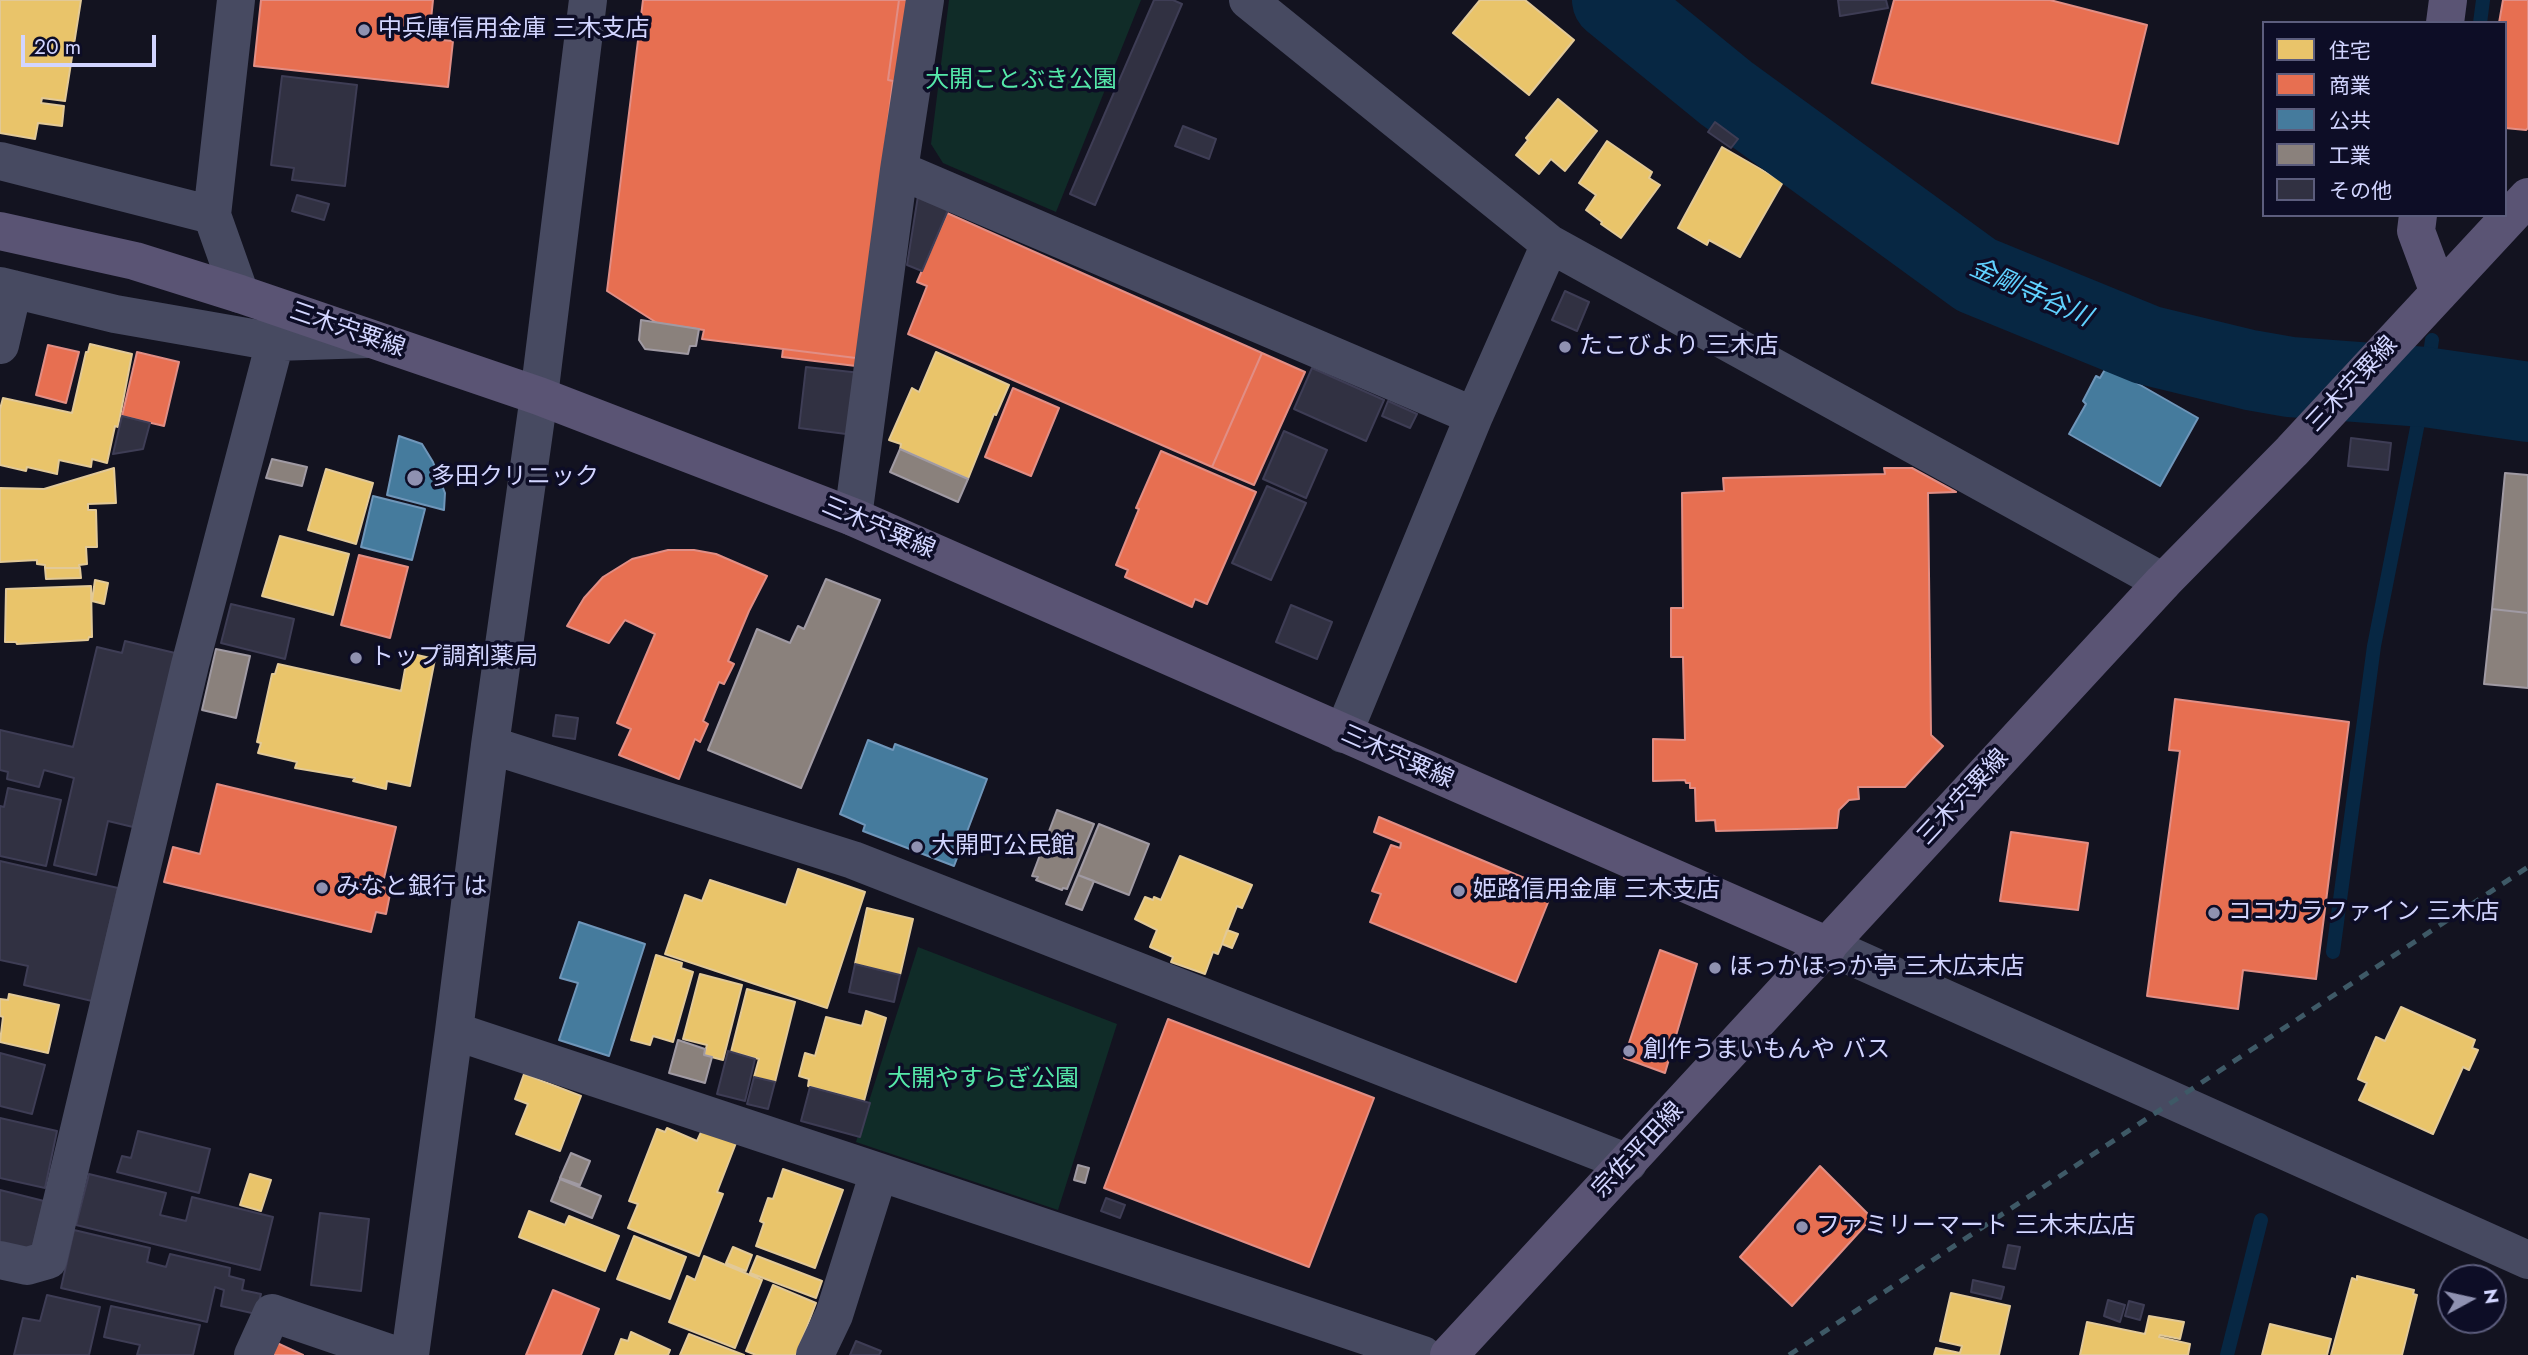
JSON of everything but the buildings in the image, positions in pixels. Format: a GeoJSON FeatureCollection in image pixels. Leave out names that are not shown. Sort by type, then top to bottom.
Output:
{"type":"FeatureCollection","features":[{"type":"Feature","properties":{"kind":"main road"},"geometry":{"type":"LineString","coordinates":[[2445,21],[2448,0]]}},
{"type":"Feature","properties":{"kind":"main road","name":"三木宍粟線"},"geometry":{"type":"LineString","coordinates":[[0,231],[135,261],[240,294],[539,396],[853,517],[1828,946],[2163,582],[2292,450],[2528,197]]}},
{"type":"Feature","properties":{"kind":"main road"},"geometry":{"type":"LineString","coordinates":[[2418,217],[2416,231],[2430,302]]}},
{"type":"Feature","properties":{"kind":"main road","name":"宗佐平田線"},"geometry":{"type":"LineString","coordinates":[[1449,1355],[1828,946]]}},
{"type":"Feature","properties":{"kind":"street"},"geometry":{"type":"LineString","coordinates":[[236,0],[212,215],[240,294]]}},
{"type":"Feature","properties":{"kind":"street"},"geometry":{"type":"LineString","coordinates":[[410,1355],[489,744],[539,396],[588,0]]}},
{"type":"Feature","properties":{"kind":"street"},"geometry":{"type":"LineString","coordinates":[[853,517],[899,170],[925,0]]}},
{"type":"Feature","properties":{"kind":"street"},"geometry":{"type":"LineString","coordinates":[[1248,0],[1550,244],[2163,582]]}},
{"type":"Feature","properties":{"kind":"street"},"geometry":{"type":"LineString","coordinates":[[0,161],[212,215]]}},
{"type":"Feature","properties":{"kind":"street"},"geometry":{"type":"LineString","coordinates":[[899,170],[1474,416]]}},
{"type":"Feature","properties":{"kind":"street"},"geometry":{"type":"LineString","coordinates":[[1343,734],[1474,416],[1550,244]]}},
{"type":"Feature","properties":{"kind":"street"},"geometry":{"type":"LineString","coordinates":[[0,345],[7,287],[115,314],[275,342],[372,339]]}},
{"type":"Feature","properties":{"kind":"street"},"geometry":{"type":"LineString","coordinates":[[0,1260],[27,1266],[48,1260],[190,665],[275,342]]}},
{"type":"Feature","properties":{"kind":"street"},"geometry":{"type":"LineString","coordinates":[[489,744],[853,860],[1628,1163]]}},
{"type":"Feature","properties":{"kind":"street"},"geometry":{"type":"LineString","coordinates":[[1828,946],[2528,1260]]}},
{"type":"Feature","properties":{"kind":"street"},"geometry":{"type":"LineString","coordinates":[[454,1031],[1423,1355]]}},
{"type":"Feature","properties":{"kind":"street"},"geometry":{"type":"LineString","coordinates":[[815,1355],[834,1315],[879,1171]]}},
{"type":"Feature","properties":{"kind":"street"},"geometry":{"type":"LineString","coordinates":[[253,1355],[272,1313],[395,1355]]}},
{"type":"Feature","properties":{"kind":"green space","name":"大開ことぶき公園"},"geometry":{"type":"Polygon","coordinates":[[[949,0],[1141,0],[1056,212],[943,163],[931,144],[949,0]]]}},
{"type":"Feature","properties":{"kind":"green space","name":"大開やすらぎ公園"},"geometry":{"type":"Polygon","coordinates":[[[918,947],[1117,1024],[1058,1210],[856,1142],[918,947]]]}},
{"type":"Feature","properties":{"kind":"waterway","name":"金剛寺谷川"},"geometry":{"type":"LineString","coordinates":[[1612,0],[1726,93],[1976,275],[2147,345],[2250,370],[2290,377],[2425,387],[2528,402]]}},
{"type":"Feature","properties":{"kind":"waterway"},"geometry":{"type":"LineString","coordinates":[[2480,21],[2483,0]]}},
{"type":"Feature","properties":{"kind":"waterway"},"geometry":{"type":"LineString","coordinates":[[2333,952],[2374,646],[2432,340]]}},
{"type":"Feature","properties":{"kind":"waterway"},"geometry":{"type":"LineString","coordinates":[[2227,1355],[2261,1220]]}},
{"type":"Feature","properties":{"kind":"railway"},"geometry":{"type":"LineString","coordinates":[[1789,1355],[2528,867]]}},
{"type":"Feature","properties":{"kind":"place","name":"中兵庫信用金庫 三木支店"},"geometry":{"type":"Point","coordinates":[364,30]}},
{"type":"Feature","properties":{"kind":"place","name":"たこびより 三木店"},"geometry":{"type":"Point","coordinates":[1565,347]}},
{"type":"Feature","properties":{"kind":"place","name":"多田クリニック"},"geometry":{"type":"Point","coordinates":[415,478]}},
{"type":"Feature","properties":{"kind":"place","name":"トップ調剤薬局"},"geometry":{"type":"Point","coordinates":[356,658]}},
{"type":"Feature","properties":{"kind":"place","name":"大開町公民館"},"geometry":{"type":"Point","coordinates":[917,847]}},
{"type":"Feature","properties":{"kind":"place","name":"みなと銀行 は"},"geometry":{"type":"Point","coordinates":[322,888]}},
{"type":"Feature","properties":{"kind":"place","name":"姫路信用金庫 三木支店"},"geometry":{"type":"Point","coordinates":[1459,891]}},
{"type":"Feature","properties":{"kind":"place","name":"ココカラファイン 三木店"},"geometry":{"type":"Point","coordinates":[2214,913]}},
{"type":"Feature","properties":{"kind":"place","name":"ほっかほっか亭 三木広末店"},"geometry":{"type":"Point","coordinates":[1715,968]}},
{"type":"Feature","properties":{"kind":"place","name":"創作うまいもんや バス"},"geometry":{"type":"Point","coordinates":[1629,1051]}},
{"type":"Feature","properties":{"kind":"place","name":"ファミリーマート 三木末広店"},"geometry":{"type":"Point","coordinates":[1802,1227]}}]}
